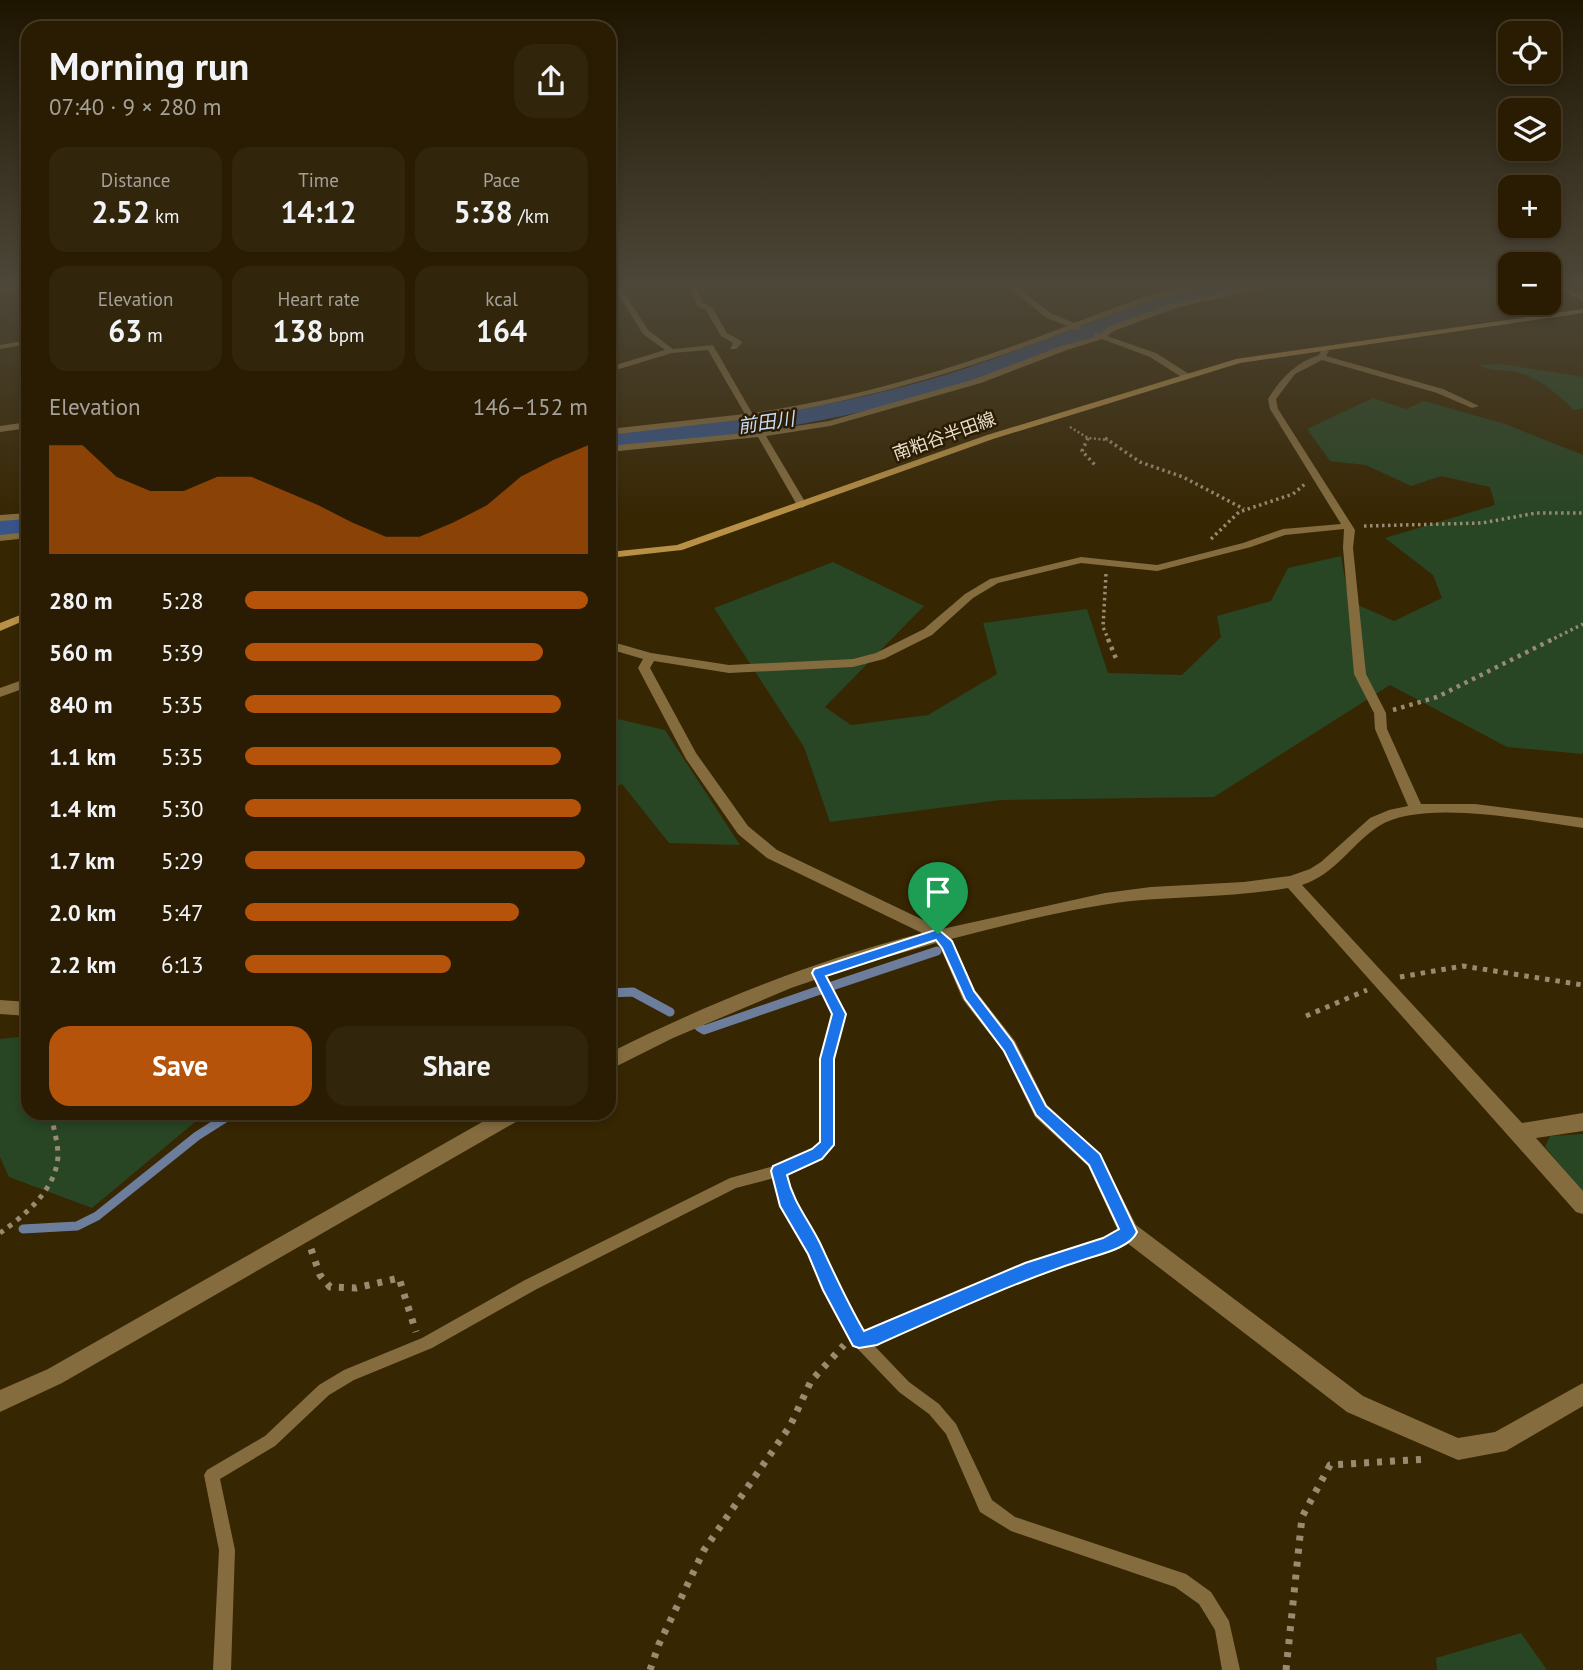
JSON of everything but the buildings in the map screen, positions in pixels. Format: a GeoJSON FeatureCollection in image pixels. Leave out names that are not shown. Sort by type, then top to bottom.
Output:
{"type":"FeatureCollection","features":[{"type":"Feature","properties":{"kind":"main road","name":"南粕谷半田線"},"geometry":{"type":"LineString","coordinates":[[616,554],[678,548],[1053,417],[1240,362]]}},
{"type":"Feature","properties":{"kind":"main road"},"geometry":{"type":"LineString","coordinates":[[0,627],[21,618]]}},
{"type":"Feature","properties":{"kind":"street"},"geometry":{"type":"LineString","coordinates":[[616,368],[635,362]]}},
{"type":"Feature","properties":{"kind":"street"},"geometry":{"type":"LineString","coordinates":[[718,362],[802,505]]}},
{"type":"Feature","properties":{"kind":"street"},"geometry":{"type":"LineString","coordinates":[[616,431],[806,408],[901,386],[975,362]]}},
{"type":"Feature","properties":{"kind":"street"},"geometry":{"type":"LineString","coordinates":[[616,448],[830,423],[978,381],[1028,362]]}},
{"type":"Feature","properties":{"kind":"street"},"geometry":{"type":"LineString","coordinates":[[1164,362],[1186,376]]}},
{"type":"Feature","properties":{"kind":"street"},"geometry":{"type":"LineString","coordinates":[[1303,362],[1284,378],[1272,399],[1274,409],[1350,530],[1348,548],[1360,674],[1380,713],[1381,729],[1416,808]]}},
{"type":"Feature","properties":{"kind":"street"},"geometry":{"type":"LineString","coordinates":[[1351,362],[1440,391],[1475,406]]}},
{"type":"Feature","properties":{"kind":"street"},"geometry":{"type":"LineString","coordinates":[[0,429],[21,426]]}},
{"type":"Feature","properties":{"kind":"street"},"geometry":{"type":"LineString","coordinates":[[0,518],[21,516]]}},
{"type":"Feature","properties":{"kind":"street"},"geometry":{"type":"LineString","coordinates":[[616,647],[650,657],[729,669],[853,663],[880,656],[928,632],[969,596],[994,581],[1056,565],[1104,560],[1157,568],[1283,532],[1347,526]]}},
{"type":"Feature","properties":{"kind":"street"},"geometry":{"type":"LineString","coordinates":[[0,538],[21,536]]}},
{"type":"Feature","properties":{"kind":"street"},"geometry":{"type":"LineString","coordinates":[[650,657],[644,668],[657,695],[691,755],[743,830],[772,853],[938,934],[947,945],[969,995],[1009,1046],[1041,1111],[1094,1160],[1129,1232],[1354,1404],[1458,1449],[1499,1443],[1583,1394]]}},
{"type":"Feature","properties":{"kind":"street"},"geometry":{"type":"LineString","coordinates":[[0,693],[21,685]]}},
{"type":"Feature","properties":{"kind":"street"},"geometry":{"type":"LineString","coordinates":[[616,1058],[666,1031],[738,999],[938,934],[1108,899],[1291,882],[1321,872],[1375,822],[1398,810],[1449,808],[1583,823]]}},
{"type":"Feature","properties":{"kind":"street"},"geometry":{"type":"LineString","coordinates":[[1291,882],[1378,982],[1520,1132],[1583,1205]]}},
{"type":"Feature","properties":{"kind":"street"},"geometry":{"type":"LineString","coordinates":[[0,1007],[21,1008]]}},
{"type":"Feature","properties":{"kind":"street"},"geometry":{"type":"LineString","coordinates":[[0,1401],[55,1376],[503,1120]]}},
{"type":"Feature","properties":{"kind":"street"},"geometry":{"type":"LineString","coordinates":[[1520,1132],[1583,1122]]}},
{"type":"Feature","properties":{"kind":"lane"},"geometry":{"type":"LineString","coordinates":[[222,1670],[227,1550],[212,1475],[270,1441],[324,1390],[349,1375],[420,1346],[530,1285],[734,1182],[779,1171],[817,1154],[827,1145],[827,1059],[839,1014],[818,973]]}},
{"type":"Feature","properties":{"kind":"lane"},"geometry":{"type":"LineString","coordinates":[[779,1171],[785,1200],[814,1248],[829,1285],[859,1340],[904,1387],[934,1409],[951,1429],[986,1506],[1011,1523],[1180,1580],[1205,1598],[1223,1627],[1231,1670]]}},
{"type":"Feature","properties":{"kind":"path"},"geometry":{"type":"LineString","coordinates":[[1053,417],[1088,438],[1105,438],[1140,462],[1183,477],[1244,509]]}},
{"type":"Feature","properties":{"kind":"path"},"geometry":{"type":"LineString","coordinates":[[1088,438],[1082,451],[1095,465]]}},
{"type":"Feature","properties":{"kind":"path"},"geometry":{"type":"LineString","coordinates":[[1221,551],[1207,543],[1227,519],[1244,509],[1301,489],[1310,467]]}},
{"type":"Feature","properties":{"kind":"path"},"geometry":{"type":"LineString","coordinates":[[1347,526],[1482,523],[1536,513],[1583,513]]}},
{"type":"Feature","properties":{"kind":"path"},"geometry":{"type":"LineString","coordinates":[[1104,560],[1107,576],[1103,592],[1103,626],[1116,661]]}},
{"type":"Feature","properties":{"kind":"path"},"geometry":{"type":"LineString","coordinates":[[1380,713],[1437,697],[1583,624]]}},
{"type":"Feature","properties":{"kind":"path"},"geometry":{"type":"LineString","coordinates":[[1306,1016],[1372,988],[1378,982],[1453,966],[1583,985]]}},
{"type":"Feature","properties":{"kind":"path"},"geometry":{"type":"LineString","coordinates":[[0,1233],[24,1216],[47,1189],[58,1161],[52,1120]]}},
{"type":"Feature","properties":{"kind":"path"},"geometry":{"type":"LineString","coordinates":[[650,1670],[659,1644],[704,1550],[731,1507],[790,1426],[811,1381],[847,1341],[872,1339],[1025,1271],[1106,1245],[1129,1232]]}},
{"type":"Feature","properties":{"kind":"path"},"geometry":{"type":"LineString","coordinates":[[306,1233],[320,1275],[330,1287],[345,1290],[368,1288],[399,1278],[420,1346]]}},
{"type":"Feature","properties":{"kind":"path"},"geometry":{"type":"LineString","coordinates":[[1286,1670],[1302,1517],[1330,1465],[1437,1459],[1458,1449]]}},
{"type":"Feature","properties":{"kind":"green space"},"geometry":{"type":"Polygon","coordinates":[[[1501,364],[1583,377],[1583,408],[1574,410],[1548,388],[1526,375],[1478,365],[1501,364]]]}},
{"type":"Feature","properties":{"kind":"green space"},"geometry":{"type":"Polygon","coordinates":[[[1373,398],[1406,409],[1424,401],[1505,424],[1583,455],[1583,754],[1507,747],[1390,685],[1214,797],[1001,800],[830,822],[804,747],[714,608],[833,562],[924,606],[825,707],[851,725],[928,715],[997,674],[983,623],[1087,609],[1108,673],[1182,675],[1221,637],[1217,616],[1271,601],[1288,568],[1341,556],[1349,601],[1394,621],[1442,598],[1433,575],[1385,538],[1495,505],[1490,487],[1441,476],[1411,486],[1366,465],[1330,461],[1307,429],[1373,398]]]}},
{"type":"Feature","properties":{"kind":"green space"},"geometry":{"type":"Polygon","coordinates":[[[616,719],[665,730],[740,845],[669,843],[622,784],[616,787],[616,719]]]}},
{"type":"Feature","properties":{"kind":"green space"},"geometry":{"type":"Polygon","coordinates":[[[21,1037],[21,1120],[199,1120],[92,1208],[9,1177],[0,1157],[0,1039],[21,1037]]]}},
{"type":"Feature","properties":{"kind":"green space"},"geometry":{"type":"Polygon","coordinates":[[[1583,1134],[1583,1192],[1545,1147],[1550,1136],[1583,1134]]]}},
{"type":"Feature","properties":{"kind":"green space"},"geometry":{"type":"Polygon","coordinates":[[[1521,1633],[1547,1670],[1437,1670],[1436,1658],[1521,1633]]]}},
{"type":"Feature","properties":{"kind":"waterway","name":"前田川"},"geometry":{"type":"LineString","coordinates":[[616,440],[697,432],[829,412],[915,391],[1004,362]]}},
{"type":"Feature","properties":{"kind":"waterway","name":"前田川"},"geometry":{"type":"LineString","coordinates":[[0,528],[21,526]]}},
{"type":"Feature","properties":{"kind":"waterway"},"geometry":{"type":"LineString","coordinates":[[832,986],[937,951]]}},
{"type":"Feature","properties":{"kind":"waterway"},"geometry":{"type":"LineString","coordinates":[[699,1027],[704,1030],[823,989]]}},
{"type":"Feature","properties":{"kind":"waterway"},"geometry":{"type":"LineString","coordinates":[[616,993],[633,992],[670,1012]]}},
{"type":"Feature","properties":{"kind":"waterway"},"geometry":{"type":"LineString","coordinates":[[23,1229],[77,1226],[97,1216],[197,1136],[222,1120]]}},
{"type":"Feature","properties":{"kind":"route"},"geometry":{"type":"LineString","coordinates":[[938,934],[947,945],[969,995],[1009,1046],[1041,1111],[1094,1160],[1129,1232],[1106,1245],[1025,1271],[872,1339],[859,1340],[829,1285],[814,1248],[785,1200],[779,1171],[817,1154],[827,1145],[827,1059],[839,1014],[818,973],[938,934]]}}]}
